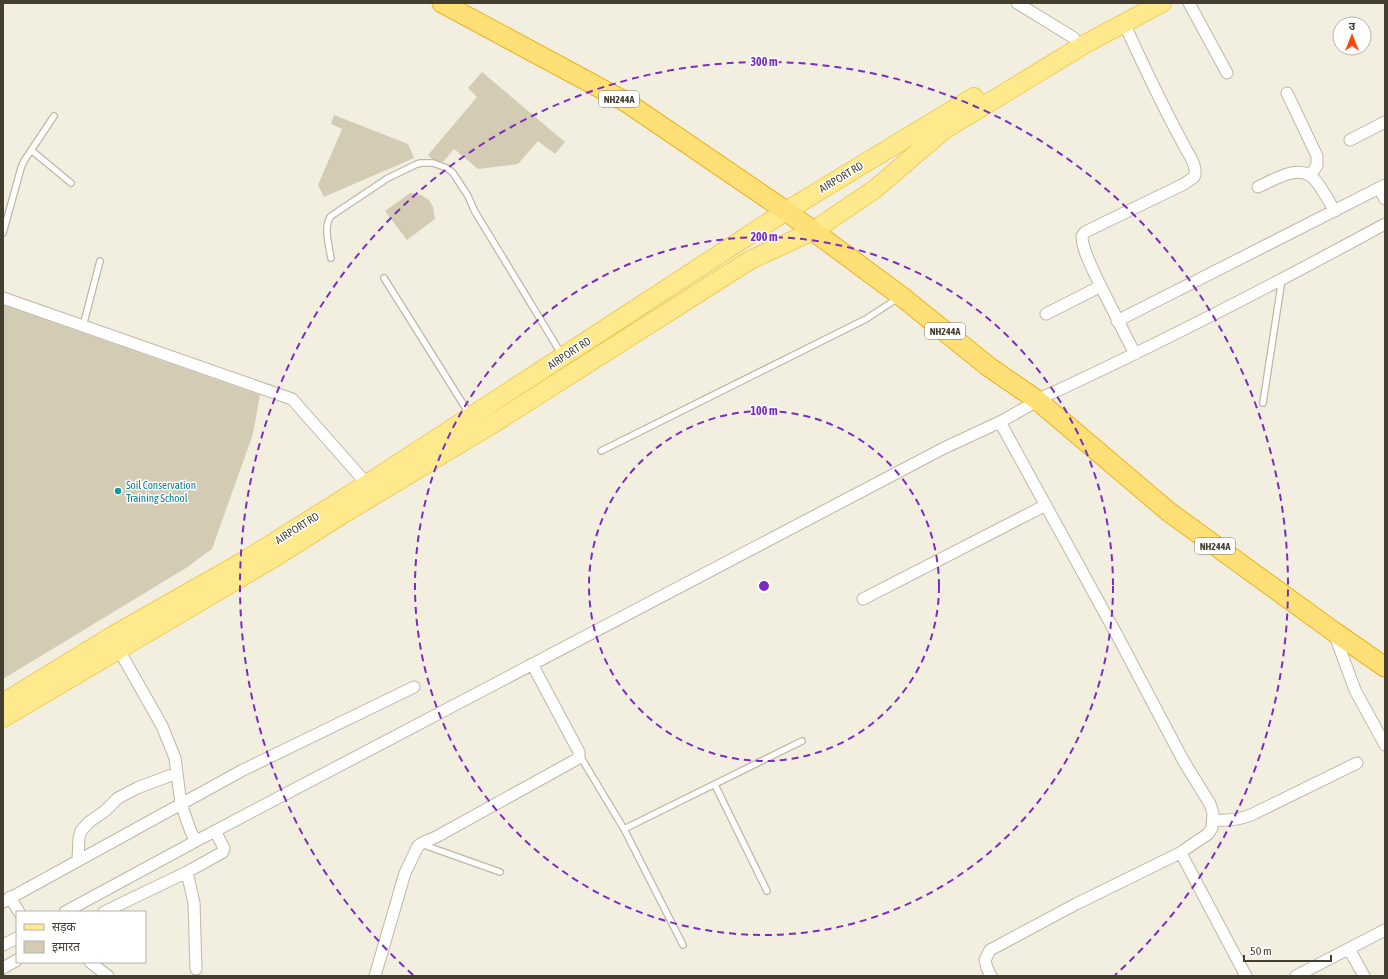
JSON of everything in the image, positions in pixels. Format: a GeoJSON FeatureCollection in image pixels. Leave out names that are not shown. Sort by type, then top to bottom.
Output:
{"type":"FeatureCollection","features":[{"type":"Feature","properties":{"kind":"highway","name":"NH244A"},"geometry":{"type":"LineString","coordinates":[[442,3],[626,102],[786,211],[901,296],[989,367],[1037,400],[1169,512],[1385,667]]}},
{"type":"Feature","properties":{"kind":"main road","name":"AIRPORT RD"},"geometry":{"type":"LineString","coordinates":[[3,703],[112,636],[244,561],[367,484],[786,211],[944,115],[1135,3]]}},
{"type":"Feature","properties":{"kind":"main road"},"geometry":{"type":"LineString","coordinates":[[3,718],[119,650],[499,420],[750,260],[813,231],[875,189],[944,130],[1085,44],[1162,3]]}},
{"type":"Feature","properties":{"kind":"street"},"geometry":{"type":"LineString","coordinates":[[1017,3],[1074,38]]}},
{"type":"Feature","properties":{"kind":"street"},"geometry":{"type":"LineString","coordinates":[[1189,3],[1227,73]]}},
{"type":"Feature","properties":{"kind":"street"},"geometry":{"type":"LineString","coordinates":[[1124,23],[1154,89],[1190,155],[1196,174],[1184,184],[1084,233],[1082,240],[1084,248],[1135,354]]}},
{"type":"Feature","properties":{"kind":"street"},"geometry":{"type":"LineString","coordinates":[[1287,93],[1317,156],[1317,166],[1310,175]]}},
{"type":"Feature","properties":{"kind":"street"},"geometry":{"type":"LineString","coordinates":[[1350,140],[1385,122]]}},
{"type":"Feature","properties":{"kind":"street"},"geometry":{"type":"LineString","coordinates":[[1258,187],[1293,173],[1305,173],[1315,179],[1335,211]]}},
{"type":"Feature","properties":{"kind":"street"},"geometry":{"type":"LineString","coordinates":[[1118,321],[1335,211],[1383,192]]}},
{"type":"Feature","properties":{"kind":"street"},"geometry":{"type":"LineString","coordinates":[[67,911],[194,837],[215,831],[944,448],[1000,422],[1037,400],[1135,354],[1385,224]]}},
{"type":"Feature","properties":{"kind":"street"},"geometry":{"type":"LineString","coordinates":[[1046,314],[1101,286]]}},
{"type":"Feature","properties":{"kind":"street"},"geometry":{"type":"LineString","coordinates":[[3,298],[292,399],[367,484]]}},
{"type":"Feature","properties":{"kind":"street"},"geometry":{"type":"LineString","coordinates":[[991,976],[985,960],[990,950],[1076,904],[1182,852],[1208,834],[1212,828],[1214,820],[1210,804],[1180,754],[1000,422]]}},
{"type":"Feature","properties":{"kind":"street"},"geometry":{"type":"LineString","coordinates":[[863,599],[1046,505]]}},
{"type":"Feature","properties":{"kind":"street"},"geometry":{"type":"LineString","coordinates":[[1333,631],[1355,690],[1385,745]]}},
{"type":"Feature","properties":{"kind":"street"},"geometry":{"type":"LineString","coordinates":[[119,650],[162,726],[175,758],[183,809],[194,837]]}},
{"type":"Feature","properties":{"kind":"street"},"geometry":{"type":"LineString","coordinates":[[375,976],[405,873],[420,844],[436,837],[578,759],[579,752],[532,664]]}},
{"type":"Feature","properties":{"kind":"street"},"geometry":{"type":"LineString","coordinates":[[12,904],[78,860],[183,809],[243,770],[414,687]]}},
{"type":"Feature","properties":{"kind":"street"},"geometry":{"type":"LineString","coordinates":[[1214,820],[1231,821],[1242,819],[1356,763]]}},
{"type":"Feature","properties":{"kind":"street"},"geometry":{"type":"LineString","coordinates":[[78,860],[79,838],[81,831],[89,822],[105,811],[118,798],[137,788],[177,773]]}},
{"type":"Feature","properties":{"kind":"street"},"geometry":{"type":"LineString","coordinates":[[106,911],[187,872],[223,852],[224,848],[215,831]]}},
{"type":"Feature","properties":{"kind":"street"},"geometry":{"type":"LineString","coordinates":[[1182,852],[1183,857],[1246,976]]}},
{"type":"Feature","properties":{"kind":"street"},"geometry":{"type":"LineString","coordinates":[[187,872],[194,903],[196,969]]}},
{"type":"Feature","properties":{"kind":"street"},"geometry":{"type":"LineString","coordinates":[[1296,976],[1385,930]]}},
{"type":"Feature","properties":{"kind":"street"},"geometry":{"type":"LineString","coordinates":[[3,945],[16,938]]}},
{"type":"Feature","properties":{"kind":"street"},"geometry":{"type":"LineString","coordinates":[[1349,949],[1364,976]]}},
{"type":"Feature","properties":{"kind":"street"},"geometry":{"type":"LineString","coordinates":[[3,968],[16,961]]}},
{"type":"Feature","properties":{"kind":"street"},"geometry":{"type":"LineString","coordinates":[[91,963],[108,976]]}},
{"type":"Feature","properties":{"kind":"lane"},"geometry":{"type":"LineString","coordinates":[[3,233],[21,168],[31,150],[54,116]]}},
{"type":"Feature","properties":{"kind":"lane"},"geometry":{"type":"LineString","coordinates":[[31,150],[71,183]]}},
{"type":"Feature","properties":{"kind":"lane"},"geometry":{"type":"LineString","coordinates":[[330,258],[327,226],[328,220],[331,216],[388,178],[417,164],[433,163],[447,168],[457,177],[474,210],[564,357]]}},
{"type":"Feature","properties":{"kind":"lane"},"geometry":{"type":"LineString","coordinates":[[83,326],[100,261]]}},
{"type":"Feature","properties":{"kind":"lane"},"geometry":{"type":"LineString","coordinates":[[384,278],[472,417]]}},
{"type":"Feature","properties":{"kind":"lane"},"geometry":{"type":"LineString","coordinates":[[1263,403],[1282,278]]}},
{"type":"Feature","properties":{"kind":"lane"},"geometry":{"type":"LineString","coordinates":[[601,450],[866,319],[901,296]]}},
{"type":"Feature","properties":{"kind":"lane"},"geometry":{"type":"LineString","coordinates":[[624,829],[802,741]]}},
{"type":"Feature","properties":{"kind":"lane"},"geometry":{"type":"LineString","coordinates":[[579,756],[624,829],[683,945]]}},
{"type":"Feature","properties":{"kind":"lane"},"geometry":{"type":"LineString","coordinates":[[715,784],[767,891]]}},
{"type":"Feature","properties":{"kind":"lane"},"geometry":{"type":"LineString","coordinates":[[420,844],[500,872]]}},
{"type":"Feature","properties":{"kind":"building"},"geometry":{"type":"Polygon","coordinates":[[[482,72],[565,142],[555,154],[538,141],[518,164],[478,169],[454,149],[443,162],[432,159],[428,155],[477,97],[468,88],[482,72]]]}},
{"type":"Feature","properties":{"kind":"building"},"geometry":{"type":"Polygon","coordinates":[[[334,115],[408,144],[414,158],[324,197],[318,185],[342,129],[331,124],[334,115]]]}},
{"type":"Feature","properties":{"kind":"building"},"geometry":{"type":"Polygon","coordinates":[[[410,193],[421,195],[429,200],[433,207],[435,219],[407,240],[385,211],[410,193]]]}},
{"type":"Feature","properties":{"kind":"building","name":"Soil Conservation Training School"},"geometry":{"type":"Polygon","coordinates":[[[3,305],[260,395],[253,434],[212,549],[186,568],[3,679],[3,305]]]}},
{"type":"Feature","properties":{"kind":"place","name":"Soil Conservation Training School"},"geometry":{"type":"Point","coordinates":[118,491]}}]}
